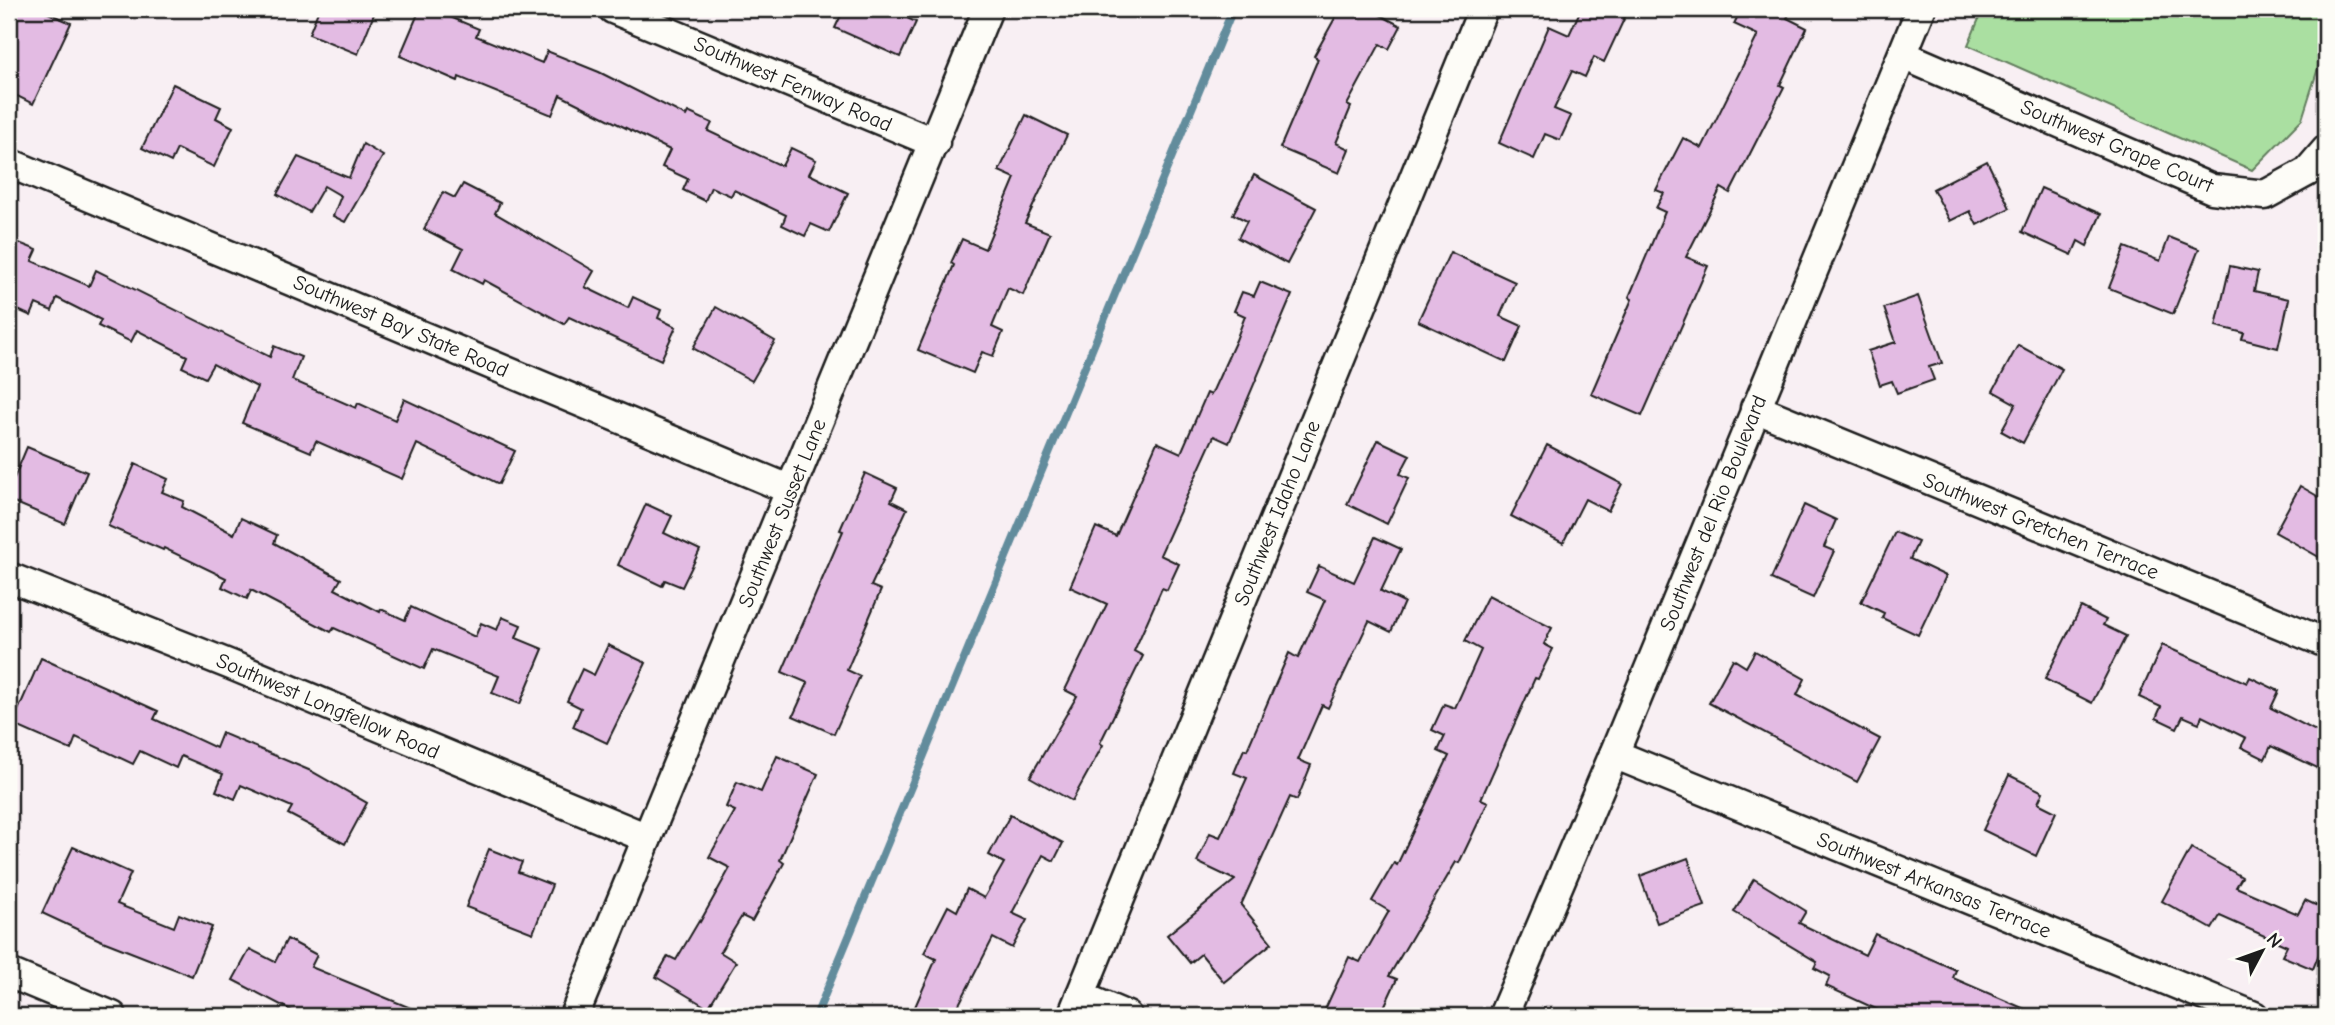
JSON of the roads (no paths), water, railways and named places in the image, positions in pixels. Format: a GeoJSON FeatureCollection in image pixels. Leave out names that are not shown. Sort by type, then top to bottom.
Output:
{"type":"FeatureCollection","features":[{"type":"Feature","properties":{"kind":"street","name":"Southwest Fenway Road"},"geometry":{"type":"LineString","coordinates":[[613,9],[934,143]]}},
{"type":"Feature","properties":{"kind":"street","name":"Southwest Susset Lane"},"geometry":{"type":"LineString","coordinates":[[574,1016],[988,9]]}},
{"type":"Feature","properties":{"kind":"street","name":"Southwest Idaho Lane"},"geometry":{"type":"LineString","coordinates":[[1076,1006],[1483,9]]}},
{"type":"Feature","properties":{"kind":"street","name":"Southwest del Rio Boulevard"},"geometry":{"type":"LineString","coordinates":[[1503,1016],[1921,9]]}},
{"type":"Feature","properties":{"kind":"street","name":"Southwest Grape Court"},"geometry":{"type":"LineString","coordinates":[[1903,55],[2212,189],[2265,195],[2307,173],[2326,150]]}},
{"type":"Feature","properties":{"kind":"street","name":"Southwest Bay State Road"},"geometry":{"type":"LineString","coordinates":[[9,163],[792,490]]}},
{"type":"Feature","properties":{"kind":"street","name":"Southwest Gretchen Terrace"},"geometry":{"type":"LineString","coordinates":[[1755,408],[2326,643]]}},
{"type":"Feature","properties":{"kind":"street","name":"Southwest Longfellow Road"},"geometry":{"type":"LineString","coordinates":[[9,577],[647,838]]}},
{"type":"Feature","properties":{"kind":"street","name":"Southwest Arkansas Terrace"},"geometry":{"type":"LineString","coordinates":[[1614,754],[2254,1016]]}},
{"type":"Feature","properties":{"kind":"street"},"geometry":{"type":"LineString","coordinates":[[9,973],[112,1016]]}},
{"type":"Feature","properties":{"kind":"street"},"geometry":{"type":"LineString","coordinates":[[1076,1006],[1128,1016]]}},
{"type":"Feature","properties":{"kind":"waterway"},"geometry":{"type":"LineString","coordinates":[[816,1016],[1233,9]]}}]}
